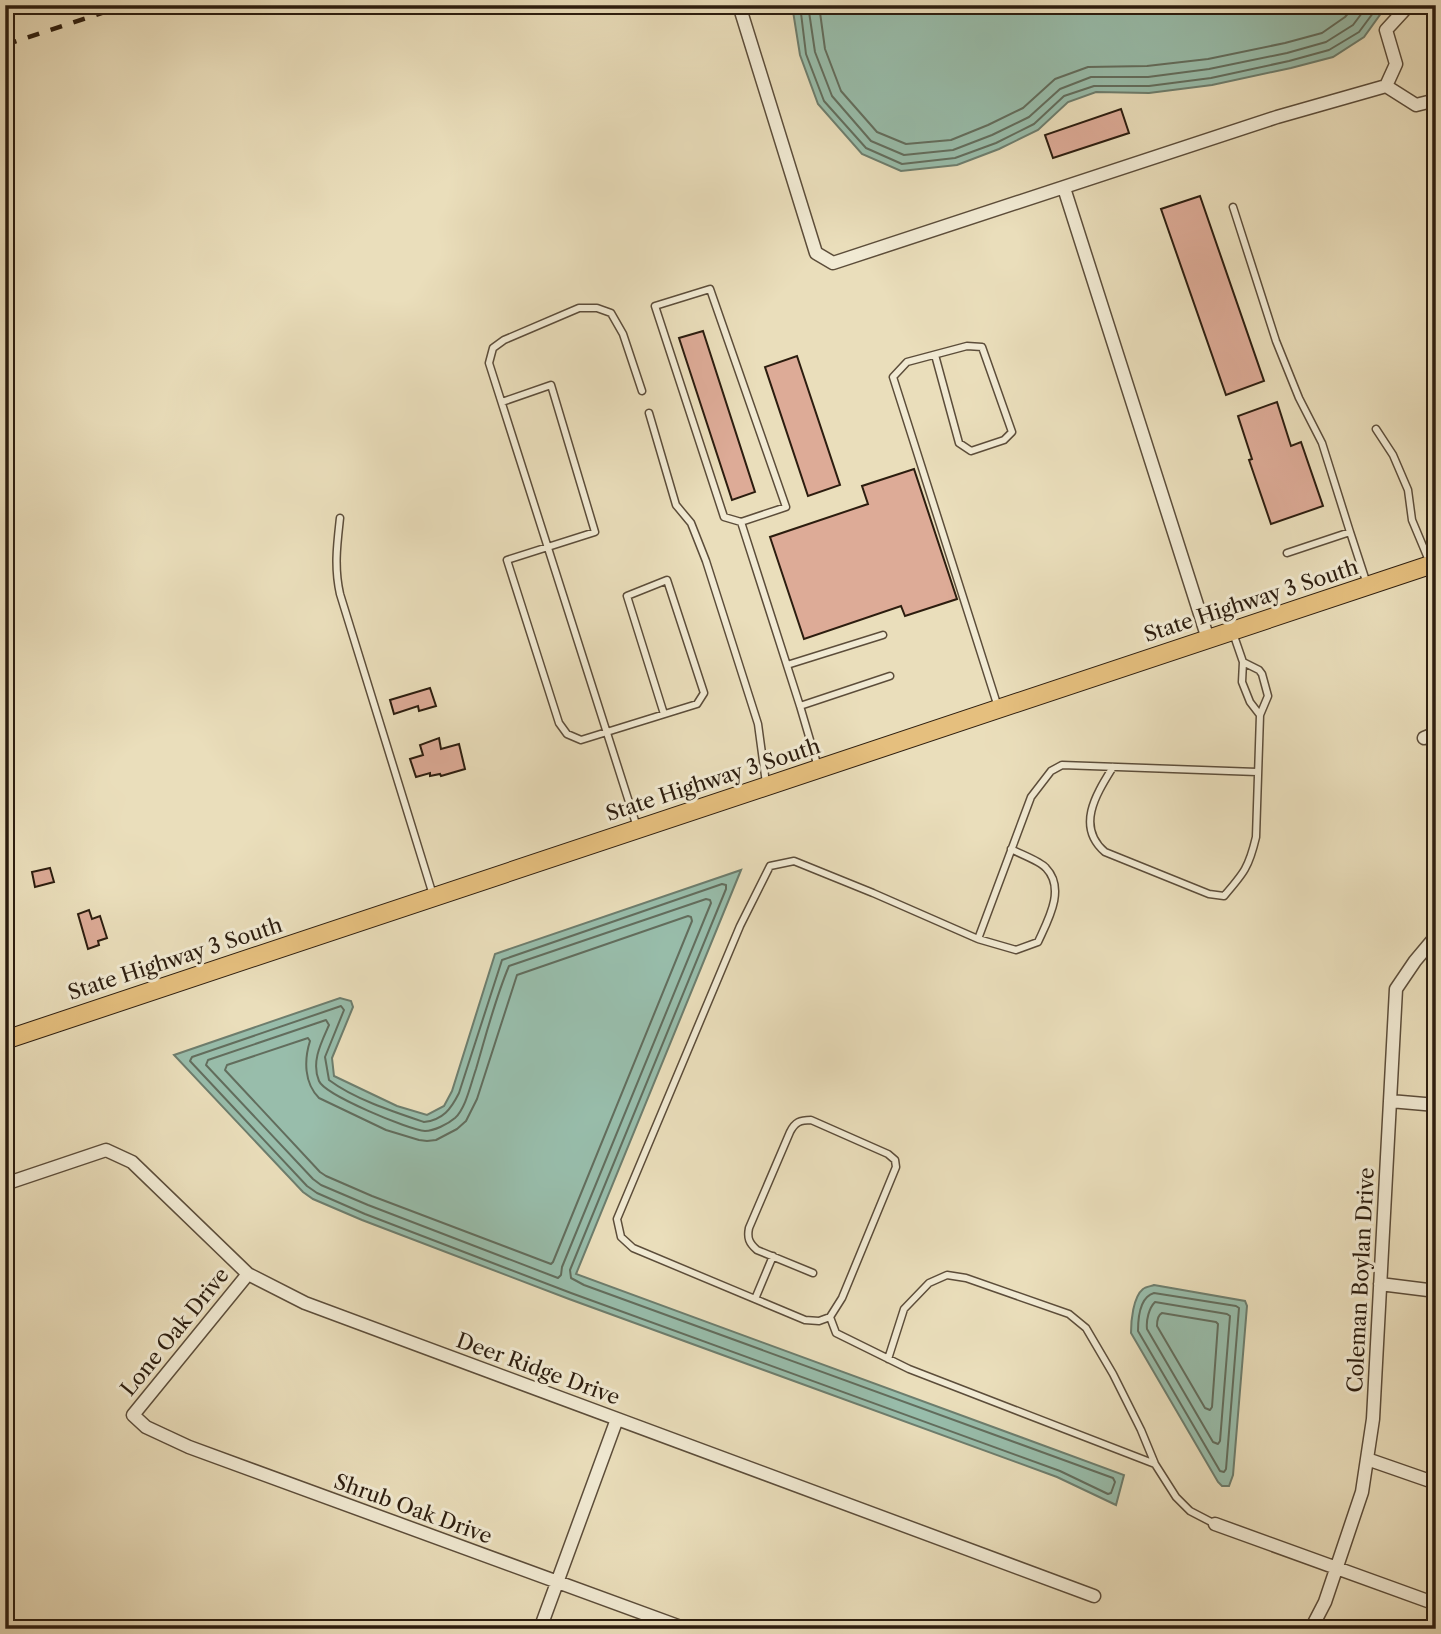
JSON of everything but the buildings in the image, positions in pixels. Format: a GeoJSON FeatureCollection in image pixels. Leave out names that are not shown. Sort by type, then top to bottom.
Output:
{"type":"FeatureCollection","features":[{"type":"Feature","properties":{"kind":"main road","name":"State Highway 3 South"},"geometry":{"type":"LineString","coordinates":[[5,1040],[1367,586],[1434,570]]}},
{"type":"Feature","properties":{"kind":"street"},"geometry":{"type":"LineString","coordinates":[[739,5],[816,253],[833,263],[1277,117],[1386,86],[1416,105],[1436,100]]}},
{"type":"Feature","properties":{"kind":"street"},"geometry":{"type":"LineString","coordinates":[[1386,86],[1396,64],[1386,30],[1409,5]]}},
{"type":"Feature","properties":{"kind":"street"},"geometry":{"type":"LineString","coordinates":[[1064,188],[1208,639]]}},
{"type":"Feature","properties":{"kind":"street","name":"Coleman Boylan Drive"},"geometry":{"type":"LineString","coordinates":[[1311,1629],[1338,1568],[1362,1492],[1373,1419],[1396,989],[1436,936]]}},
{"type":"Feature","properties":{"kind":"street"},"geometry":{"type":"LineString","coordinates":[[1390,1101],[1436,1105]]}},
{"type":"Feature","properties":{"kind":"street","name":"Deer Ridge Drive"},"geometry":{"type":"LineString","coordinates":[[5,1184],[106,1150],[132,1162],[248,1274],[305,1303],[1094,1596]]}},
{"type":"Feature","properties":{"kind":"street","name":"Lone Oak Drive"},"geometry":{"type":"LineString","coordinates":[[132,1415],[248,1274]]}},
{"type":"Feature","properties":{"kind":"street"},"geometry":{"type":"LineString","coordinates":[[1380,1284],[1436,1291]]}},
{"type":"Feature","properties":{"kind":"street","name":"Shrub Oak Drive"},"geometry":{"type":"LineString","coordinates":[[132,1415],[146,1427],[189,1447],[686,1629]]}},
{"type":"Feature","properties":{"kind":"street"},"geometry":{"type":"LineString","coordinates":[[540,1629],[617,1419]]}},
{"type":"Feature","properties":{"kind":"street"},"geometry":{"type":"LineString","coordinates":[[1367,1459],[1436,1483]]}},
{"type":"Feature","properties":{"kind":"street"},"geometry":{"type":"LineString","coordinates":[[1215,1524],[1436,1604]]}},
{"type":"Feature","properties":{"kind":"lane"},"geometry":{"type":"LineString","coordinates":[[1233,207],[1276,341],[1299,398],[1322,443],[1367,586]]}},
{"type":"Feature","properties":{"kind":"lane"},"geometry":{"type":"LineString","coordinates":[[710,289],[786,507],[741,522],[724,517],[655,306],[710,289]]}},
{"type":"Feature","properties":{"kind":"lane"},"geometry":{"type":"LineString","coordinates":[[637,829],[489,363],[493,348],[504,340],[579,309],[597,308],[611,313],[623,334],[642,391]]}},
{"type":"Feature","properties":{"kind":"lane"},"geometry":{"type":"LineString","coordinates":[[935,355],[959,443],[971,451],[1004,440],[1012,432],[982,347],[967,346],[907,362],[893,377],[999,709]]}},
{"type":"Feature","properties":{"kind":"lane"},"geometry":{"type":"LineString","coordinates":[[502,402],[551,385],[596,532],[508,560],[559,723],[567,734],[581,740],[697,704],[704,693],[667,580],[627,596],[664,714]]}},
{"type":"Feature","properties":{"kind":"lane"},"geometry":{"type":"LineString","coordinates":[[649,413],[676,505],[691,523],[706,561],[758,724],[766,786]]}},
{"type":"Feature","properties":{"kind":"lane"},"geometry":{"type":"LineString","coordinates":[[1376,429],[1393,455],[1408,490],[1412,520],[1434,570]]}},
{"type":"Feature","properties":{"kind":"lane"},"geometry":{"type":"LineString","coordinates":[[340,518],[336,574],[340,594],[434,897]]}},
{"type":"Feature","properties":{"kind":"lane"},"geometry":{"type":"LineString","coordinates":[[741,522],[818,769]]}},
{"type":"Feature","properties":{"kind":"lane"},"geometry":{"type":"LineString","coordinates":[[1287,553],[1350,532]]}},
{"type":"Feature","properties":{"kind":"lane"},"geometry":{"type":"LineString","coordinates":[[1233,631],[1243,662],[1242,682],[1250,702],[1260,715]]}},
{"type":"Feature","properties":{"kind":"lane"},"geometry":{"type":"LineString","coordinates":[[787,665],[883,635]]}},
{"type":"Feature","properties":{"kind":"lane"},"geometry":{"type":"LineString","coordinates":[[1112,767],[1096,794],[1092,807],[1089,824],[1098,846],[1105,852],[1209,894],[1224,896],[1244,873],[1256,837],[1260,715],[1268,696],[1262,674],[1243,662]]}},
{"type":"Feature","properties":{"kind":"lane"},"geometry":{"type":"LineString","coordinates":[[800,706],[890,676]]}},
{"type":"Feature","properties":{"kind":"lane"},"geometry":{"type":"LineString","coordinates":[[978,939],[1031,797],[1051,771],[1062,765],[1257,772]]}},
{"type":"Feature","properties":{"kind":"lane"},"geometry":{"type":"LineString","coordinates":[[813,1273],[757,1250],[747,1236],[794,1125],[802,1120],[811,1120],[888,1154],[895,1160],[897,1167],[842,1298],[830,1317],[820,1321],[805,1320],[633,1248],[621,1237],[617,1219],[740,926],[770,866],[794,860],[978,939],[1016,950],[1038,942],[1053,908],[1056,884],[1046,867],[1011,849]]}},
{"type":"Feature","properties":{"kind":"lane"},"geometry":{"type":"LineString","coordinates":[[755,1300],[773,1256]]}},
{"type":"Feature","properties":{"kind":"lane"},"geometry":{"type":"LineString","coordinates":[[888,1359],[904,1309],[929,1283],[947,1275],[966,1278],[1069,1314],[1086,1328],[1113,1374],[1155,1464],[1177,1497],[1190,1511],[1215,1524]]}},
{"type":"Feature","properties":{"kind":"lane"},"geometry":{"type":"LineString","coordinates":[[830,1317],[836,1333],[909,1369],[1155,1464]]}},
{"type":"Feature","properties":{"kind":"water"},"geometry":{"type":"Polygon","coordinates":[[[792,5],[1387,5],[1364,37],[1333,57],[1212,85],[1149,93],[1096,92],[1068,102],[1038,130],[999,149],[957,165],[901,171],[862,154],[818,104],[800,55],[792,5]]]}},
{"type":"Feature","properties":{"kind":"water"},"geometry":{"type":"Polygon","coordinates":[[[741,870],[576,1274],[1124,1475],[1116,1505],[1057,1477],[569,1299],[313,1199],[303,1192],[174,1055],[340,998],[351,1001],[353,1007],[332,1058],[334,1076],[397,1106],[427,1115],[444,1106],[452,1091],[495,954],[741,870]]]}},
{"type":"Feature","properties":{"kind":"water"},"geometry":{"type":"Polygon","coordinates":[[[1154,1285],[1245,1301],[1247,1306],[1233,1475],[1229,1486],[1222,1486],[1218,1482],[1131,1333],[1137,1298],[1143,1289],[1154,1285]]]}},
{"type":"Feature","properties":{"kind":"railway"},"geometry":{"type":"LineString","coordinates":[[5,45],[126,5]]}}]}
